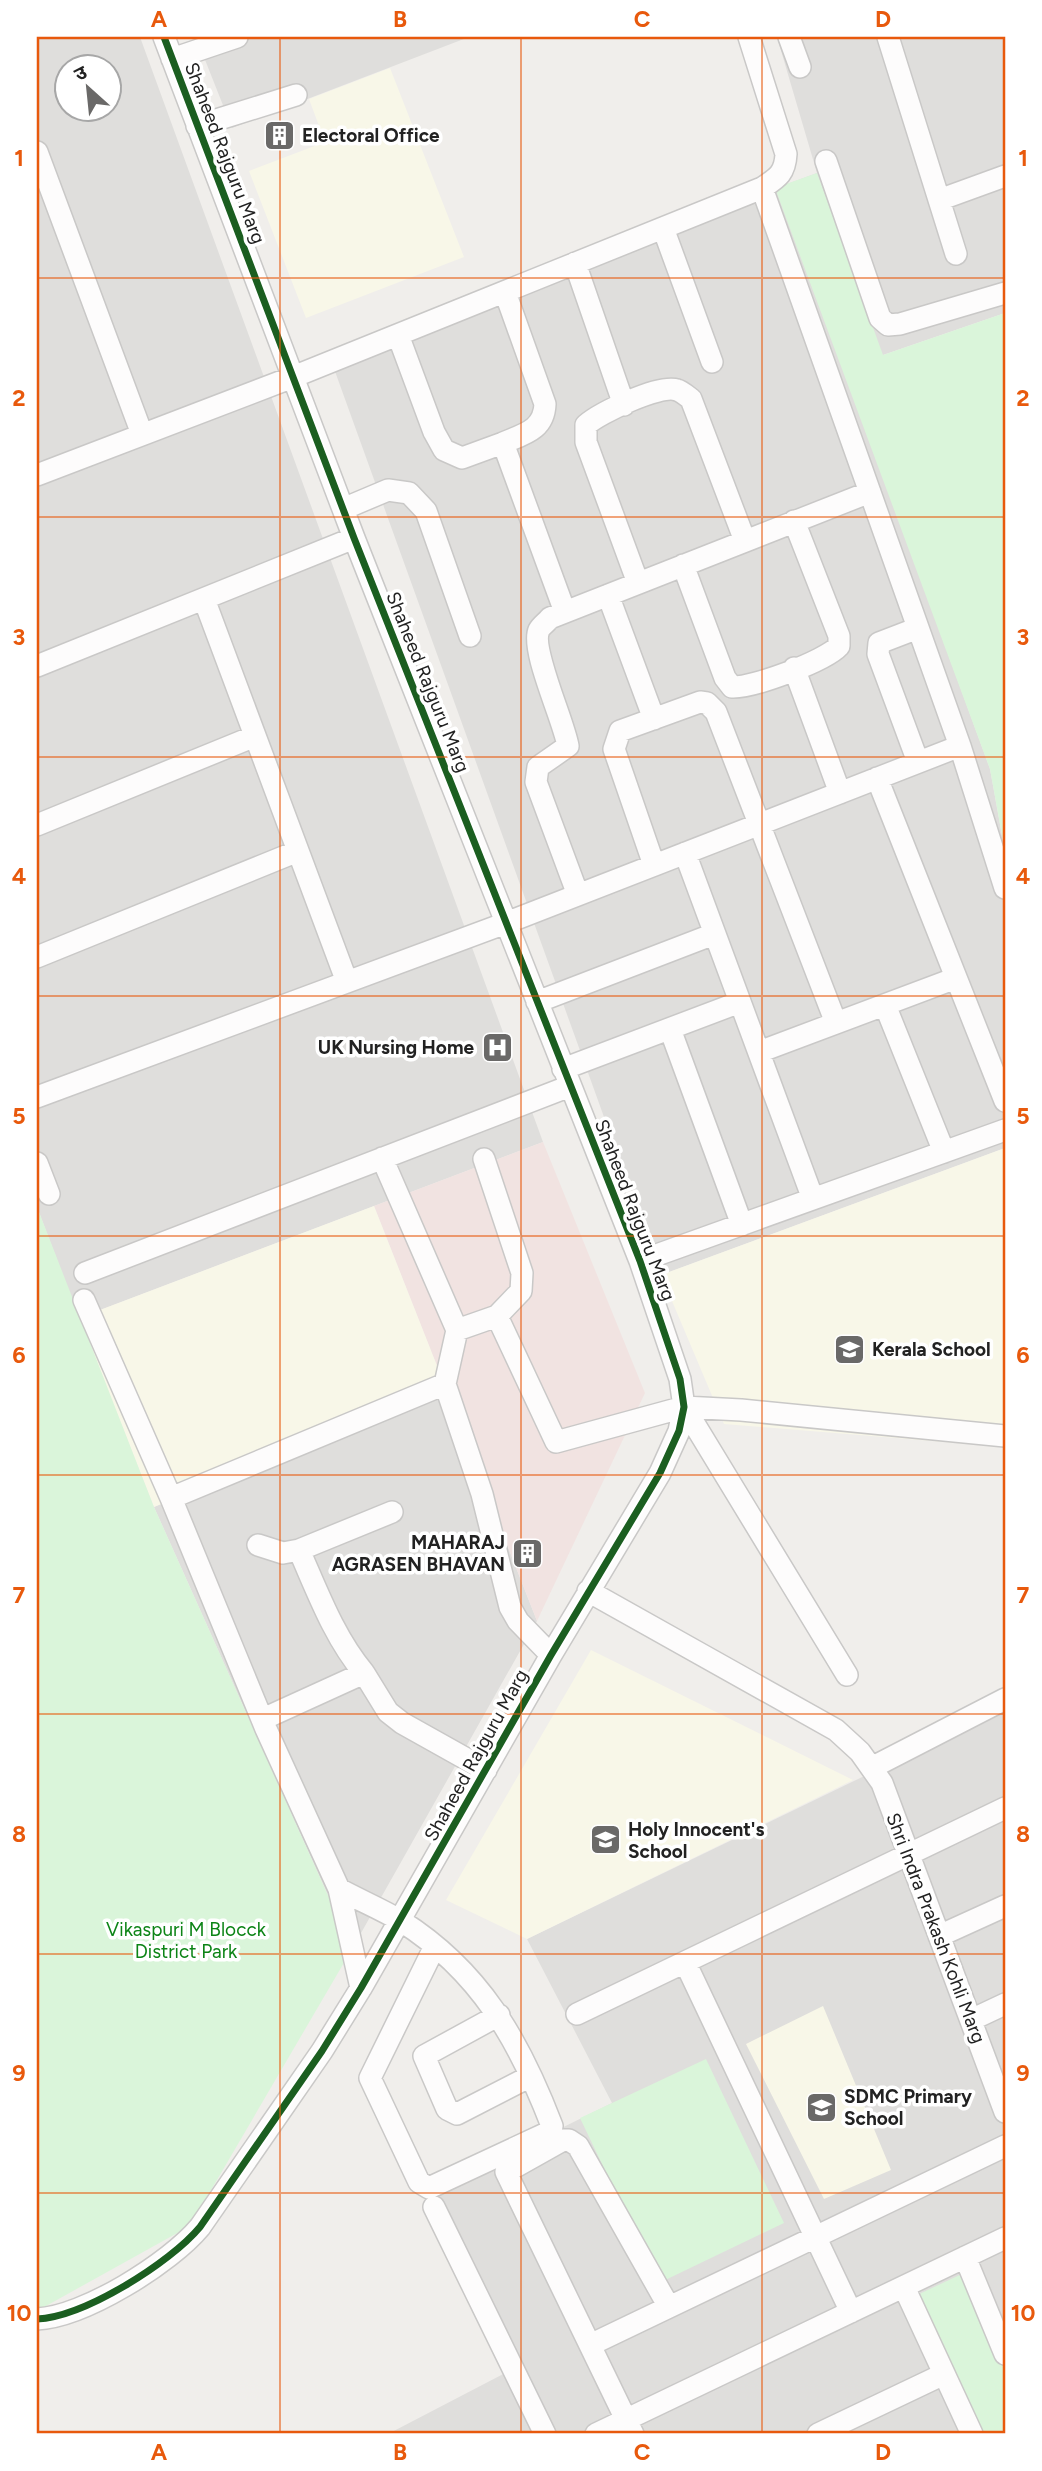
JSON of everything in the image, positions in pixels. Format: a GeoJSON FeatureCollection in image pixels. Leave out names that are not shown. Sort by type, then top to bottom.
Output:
{"type":"FeatureCollection","features":[{"type":"Feature","properties":{"kind":"street","name":"Shaheed Rajguru Marg"},"geometry":{"type":"LineString","coordinates":[[37,2319],[66,2315],[177,2253],[200,2227],[313,2064],[401,1921],[588,1591],[660,1473],[679,1432],[684,1407],[680,1379],[640,1261],[354,538],[164,37]]}},
{"type":"Feature","properties":{"kind":"street"},"geometry":{"type":"LineString","coordinates":[[172,59],[237,37]]}},
{"type":"Feature","properties":{"kind":"street"},"geometry":{"type":"LineString","coordinates":[[37,475],[293,377],[762,188],[785,169],[786,155],[750,37]]}},
{"type":"Feature","properties":{"kind":"street"},"geometry":{"type":"LineString","coordinates":[[789,37],[800,67]]}},
{"type":"Feature","properties":{"kind":"street"},"geometry":{"type":"LineString","coordinates":[[888,37],[956,254]]}},
{"type":"Feature","properties":{"kind":"street"},"geometry":{"type":"LineString","coordinates":[[197,126],[296,95]]}},
{"type":"Feature","properties":{"kind":"street"},"geometry":{"type":"LineString","coordinates":[[37,152],[43,185],[142,434]]}},
{"type":"Feature","properties":{"kind":"street"},"geometry":{"type":"LineString","coordinates":[[826,161],[880,318],[888,325],[900,324],[1005,293]]}},
{"type":"Feature","properties":{"kind":"street"},"geometry":{"type":"LineString","coordinates":[[939,200],[1005,176]]}},
{"type":"Feature","properties":{"kind":"street"},"geometry":{"type":"LineString","coordinates":[[762,188],[960,746],[1005,888]]}},
{"type":"Feature","properties":{"kind":"street"},"geometry":{"type":"LineString","coordinates":[[663,228],[712,362]]}},
{"type":"Feature","properties":{"kind":"street"},"geometry":{"type":"LineString","coordinates":[[575,263],[624,405]]}},
{"type":"Feature","properties":{"kind":"street"},"geometry":{"type":"LineString","coordinates":[[398,335],[434,432],[444,450],[462,458],[503,443],[538,427],[544,418],[545,404],[505,292]]}},
{"type":"Feature","properties":{"kind":"street"},"geometry":{"type":"LineString","coordinates":[[638,583],[586,442],[586,425],[599,414],[665,389],[677,390],[691,399],[745,541]]}},
{"type":"Feature","properties":{"kind":"street"},"geometry":{"type":"LineString","coordinates":[[503,443],[565,612]]}},
{"type":"Feature","properties":{"kind":"street"},"geometry":{"type":"LineString","coordinates":[[343,509],[388,490],[409,494],[426,511],[470,635]]}},
{"type":"Feature","properties":{"kind":"street"},"geometry":{"type":"LineString","coordinates":[[578,895],[536,782],[538,767],[568,746],[565,727],[537,645],[539,631],[550,618],[870,492]]}},
{"type":"Feature","properties":{"kind":"street"},"geometry":{"type":"LineString","coordinates":[[683,565],[725,678],[732,687],[743,687],[794,668],[833,652],[839,646],[839,636],[794,521]]}},
{"type":"Feature","properties":{"kind":"street"},"geometry":{"type":"LineString","coordinates":[[37,666],[354,538]]}},
{"type":"Feature","properties":{"kind":"street"},"geometry":{"type":"LineString","coordinates":[[608,594],[654,719]]}},
{"type":"Feature","properties":{"kind":"street"},"geometry":{"type":"LineString","coordinates":[[204,599],[347,982]]}},
{"type":"Feature","properties":{"kind":"street"},"geometry":{"type":"LineString","coordinates":[[918,628],[879,643],[878,654],[918,762]]}},
{"type":"Feature","properties":{"kind":"street"},"geometry":{"type":"LineString","coordinates":[[794,668],[840,793]]}},
{"type":"Feature","properties":{"kind":"street"},"geometry":{"type":"LineString","coordinates":[[654,866],[614,749],[620,731],[700,702],[707,703],[716,712],[836,1023]]}},
{"type":"Feature","properties":{"kind":"street"},"geometry":{"type":"LineString","coordinates":[[37,825],[255,736]]}},
{"type":"Feature","properties":{"kind":"street"},"geometry":{"type":"LineString","coordinates":[[37,1097],[506,923],[960,746]]}},
{"type":"Feature","properties":{"kind":"street"},"geometry":{"type":"LineString","coordinates":[[877,778],[1005,1101]]}},
{"type":"Feature","properties":{"kind":"street"},"geometry":{"type":"LineString","coordinates":[[37,957],[298,851]]}},
{"type":"Feature","properties":{"kind":"street"},"geometry":{"type":"LineString","coordinates":[[685,853],[813,1199]]}},
{"type":"Feature","properties":{"kind":"street"},"geometry":{"type":"LineString","coordinates":[[537,1002],[714,933]]}},
{"type":"Feature","properties":{"kind":"street"},"geometry":{"type":"LineString","coordinates":[[759,1052],[956,978]]}},
{"type":"Feature","properties":{"kind":"street"},"geometry":{"type":"LineString","coordinates":[[85,1273],[383,1158],[670,1029],[740,1002]]}},
{"type":"Feature","properties":{"kind":"street"},"geometry":{"type":"LineString","coordinates":[[885,1005],[944,1152]]}},
{"type":"Feature","properties":{"kind":"street"},"geometry":{"type":"LineString","coordinates":[[670,1029],[742,1225]]}},
{"type":"Feature","properties":{"kind":"street"},"geometry":{"type":"LineString","coordinates":[[640,1261],[1005,1130]]}},
{"type":"Feature","properties":{"kind":"street"},"geometry":{"type":"LineString","coordinates":[[383,1158],[457,1330],[445,1384],[482,1494],[510,1607],[529,1633],[551,1655]]}},
{"type":"Feature","properties":{"kind":"street"},"geometry":{"type":"LineString","coordinates":[[457,1330],[496,1316],[521,1292],[522,1273],[484,1159]]}},
{"type":"Feature","properties":{"kind":"street"},"geometry":{"type":"LineString","coordinates":[[37,1163],[49,1194]]}},
{"type":"Feature","properties":{"kind":"street"},"geometry":{"type":"LineString","coordinates":[[84,1300],[171,1498],[262,1719],[338,1889],[361,1988]]}},
{"type":"Feature","properties":{"kind":"street"},"geometry":{"type":"LineString","coordinates":[[496,1316],[556,1442],[684,1407],[741,1409],[1005,1436]]}},
{"type":"Feature","properties":{"kind":"street"},"geometry":{"type":"LineString","coordinates":[[171,1498],[445,1384]]}},
{"type":"Feature","properties":{"kind":"street"},"geometry":{"type":"LineString","coordinates":[[684,1407],[847,1675]]}},
{"type":"Feature","properties":{"kind":"street"},"geometry":{"type":"LineString","coordinates":[[258,1545],[283,1553],[299,1550],[392,1512]]}},
{"type":"Feature","properties":{"kind":"street"},"geometry":{"type":"LineString","coordinates":[[299,1550],[340,1640],[365,1673],[388,1712],[402,1723],[486,1770]]}},
{"type":"Feature","properties":{"kind":"street"},"geometry":{"type":"LineString","coordinates":[[588,1591],[836,1730],[877,1775],[1005,1699]]}},
{"type":"Feature","properties":{"kind":"street"},"geometry":{"type":"LineString","coordinates":[[262,1719],[365,1673]]}},
{"type":"Feature","properties":{"kind":"street","name":"Shri Indra Prakash Kohli Marg"},"geometry":{"type":"LineString","coordinates":[[877,1775],[1005,2112]]}},
{"type":"Feature","properties":{"kind":"street"},"geometry":{"type":"LineString","coordinates":[[577,2014],[1005,1808]]}},
{"type":"Feature","properties":{"kind":"street"},"geometry":{"type":"LineString","coordinates":[[338,1889],[401,1921],[435,1946],[463,1970],[499,2015],[552,2126],[547,2133],[429,2188],[419,2182],[370,2078],[435,1946]]}},
{"type":"Feature","properties":{"kind":"street"},"geometry":{"type":"LineString","coordinates":[[939,1936],[1005,1906]]}},
{"type":"Feature","properties":{"kind":"street"},"geometry":{"type":"LineString","coordinates":[[685,1962],[813,2238],[851,2312]]}},
{"type":"Feature","properties":{"kind":"street"},"geometry":{"type":"LineString","coordinates":[[971,2020],[1005,2004]]}},
{"type":"Feature","properties":{"kind":"street"},"geometry":{"type":"LineString","coordinates":[[499,2015],[424,2056],[447,2109],[457,2114],[529,2077]]}},
{"type":"Feature","properties":{"kind":"street"},"geometry":{"type":"LineString","coordinates":[[629,2427],[506,2172],[563,2140],[569,2140],[578,2146],[669,2307]]}},
{"type":"Feature","properties":{"kind":"street"},"geometry":{"type":"LineString","coordinates":[[590,2345],[1005,2146]]}},
{"type":"Feature","properties":{"kind":"street"},"geometry":{"type":"LineString","coordinates":[[434,2207],[545,2434]]}},
{"type":"Feature","properties":{"kind":"street"},"geometry":{"type":"LineString","coordinates":[[596,2434],[629,2427],[851,2312],[1005,2238]]}},
{"type":"Feature","properties":{"kind":"street"},"geometry":{"type":"LineString","coordinates":[[965,2257],[1005,2354]]}},
{"type":"Feature","properties":{"kind":"street"},"geometry":{"type":"LineString","coordinates":[[904,2287],[972,2434]]}},
{"type":"Feature","properties":{"kind":"street"},"geometry":{"type":"LineString","coordinates":[[818,2434],[944,2374]]}},
{"type":"Feature","properties":{"kind":"shaded area"},"geometry":{"type":"Polygon","coordinates":[[[37,37],[140,37],[543,1142],[79,1318],[37,1207],[37,37]]]}},
{"type":"Feature","properties":{"kind":"shaded area"},"geometry":{"type":"Polygon","coordinates":[[[196,37],[469,37],[232,128],[196,37]]]}},
{"type":"Feature","properties":{"kind":"shaded area"},"geometry":{"type":"Polygon","coordinates":[[[777,37],[1005,37],[1005,313],[883,355],[836,346],[990,769],[1005,852],[1005,1148],[661,1275],[328,352],[817,173],[777,37]]]}},
{"type":"Feature","properties":{"kind":"shaded area"},"geometry":{"type":"Polygon","coordinates":[[[390,68],[464,257],[306,318],[249,171],[325,142],[309,99],[390,68]]]}},
{"type":"Feature","properties":{"kind":"shaded area"},"geometry":{"type":"Polygon","coordinates":[[[543,1142],[645,1393],[537,1621],[374,1206],[543,1142]]]}},
{"type":"Feature","properties":{"kind":"shaded area","name":"Kerala School"},"geometry":{"type":"Polygon","coordinates":[[[1005,1148],[1005,1447],[724,1424],[661,1275],[1005,1148]]]}},
{"type":"Feature","properties":{"kind":"shaded area"},"geometry":{"type":"Polygon","coordinates":[[[374,1206],[445,1386],[154,1507],[79,1318],[374,1206]]]}},
{"type":"Feature","properties":{"kind":"shaded area"},"geometry":{"type":"Polygon","coordinates":[[[445,1386],[537,1621],[352,1949],[154,1507],[445,1386]]]}},
{"type":"Feature","properties":{"kind":"shaded area","name":"Holy Innocent's School"},"geometry":{"type":"Polygon","coordinates":[[[591,1650],[853,1780],[527,1939],[446,1900],[591,1650]]]}},
{"type":"Feature","properties":{"kind":"shaded area"},"geometry":{"type":"Polygon","coordinates":[[[1005,1708],[1005,2434],[388,2434],[511,2370],[428,2194],[612,2103],[527,1939],[1005,1708]]]}},
{"type":"Feature","properties":{"kind":"shaded area","name":"SDMC Primary School"},"geometry":{"type":"Polygon","coordinates":[[[823,2006],[891,2170],[824,2199],[746,2044],[823,2006]]]}},
{"type":"Feature","properties":{"kind":"green space"},"geometry":{"type":"Polygon","coordinates":[[[817,173],[883,355],[1005,313],[1005,852],[990,769],[775,188],[817,173]]]}},
{"type":"Feature","properties":{"kind":"green space","name":"Vikaspuri M Blocck District Park"},"geometry":{"type":"Polygon","coordinates":[[[37,1207],[154,1507],[352,1949],[190,2226],[37,2311],[37,1207]]]}},
{"type":"Feature","properties":{"kind":"green space"},"geometry":{"type":"Polygon","coordinates":[[[706,2059],[784,2223],[659,2283],[580,2118],[706,2059]]]}},
{"type":"Feature","properties":{"kind":"green space"},"geometry":{"type":"Polygon","coordinates":[[[966,2272],[1005,2371],[1005,2431],[980,2434],[915,2296],[966,2272]]]}},
{"type":"Feature","properties":{"kind":"cycle path"},"geometry":{"type":"LineString","coordinates":[[37,2319],[78,2309],[125,2286],[168,2256],[200,2227],[322,2051],[361,1988],[551,1655],[660,1473],[679,1431],[684,1407],[680,1379],[640,1261],[354,538],[164,37]]}},
{"type":"Feature","properties":{"kind":"place","name":"Electoral Office"},"geometry":{"type":"Point","coordinates":[279,135]}},
{"type":"Feature","properties":{"kind":"place","name":"UK Nursing Home"},"geometry":{"type":"Point","coordinates":[497,1047]}},
{"type":"Feature","properties":{"kind":"place","name":"Kerala School"},"geometry":{"type":"Point","coordinates":[849,1349]}},
{"type":"Feature","properties":{"kind":"place","name":"MAHARAJ AGRASEN BHAVAN"},"geometry":{"type":"Point","coordinates":[528,1553]}},
{"type":"Feature","properties":{"kind":"place","name":"Holy Innocent's School"},"geometry":{"type":"Point","coordinates":[605,1840]}},
{"type":"Feature","properties":{"kind":"place","name":"SDMC Primary School"},"geometry":{"type":"Point","coordinates":[821,2107]}}]}
